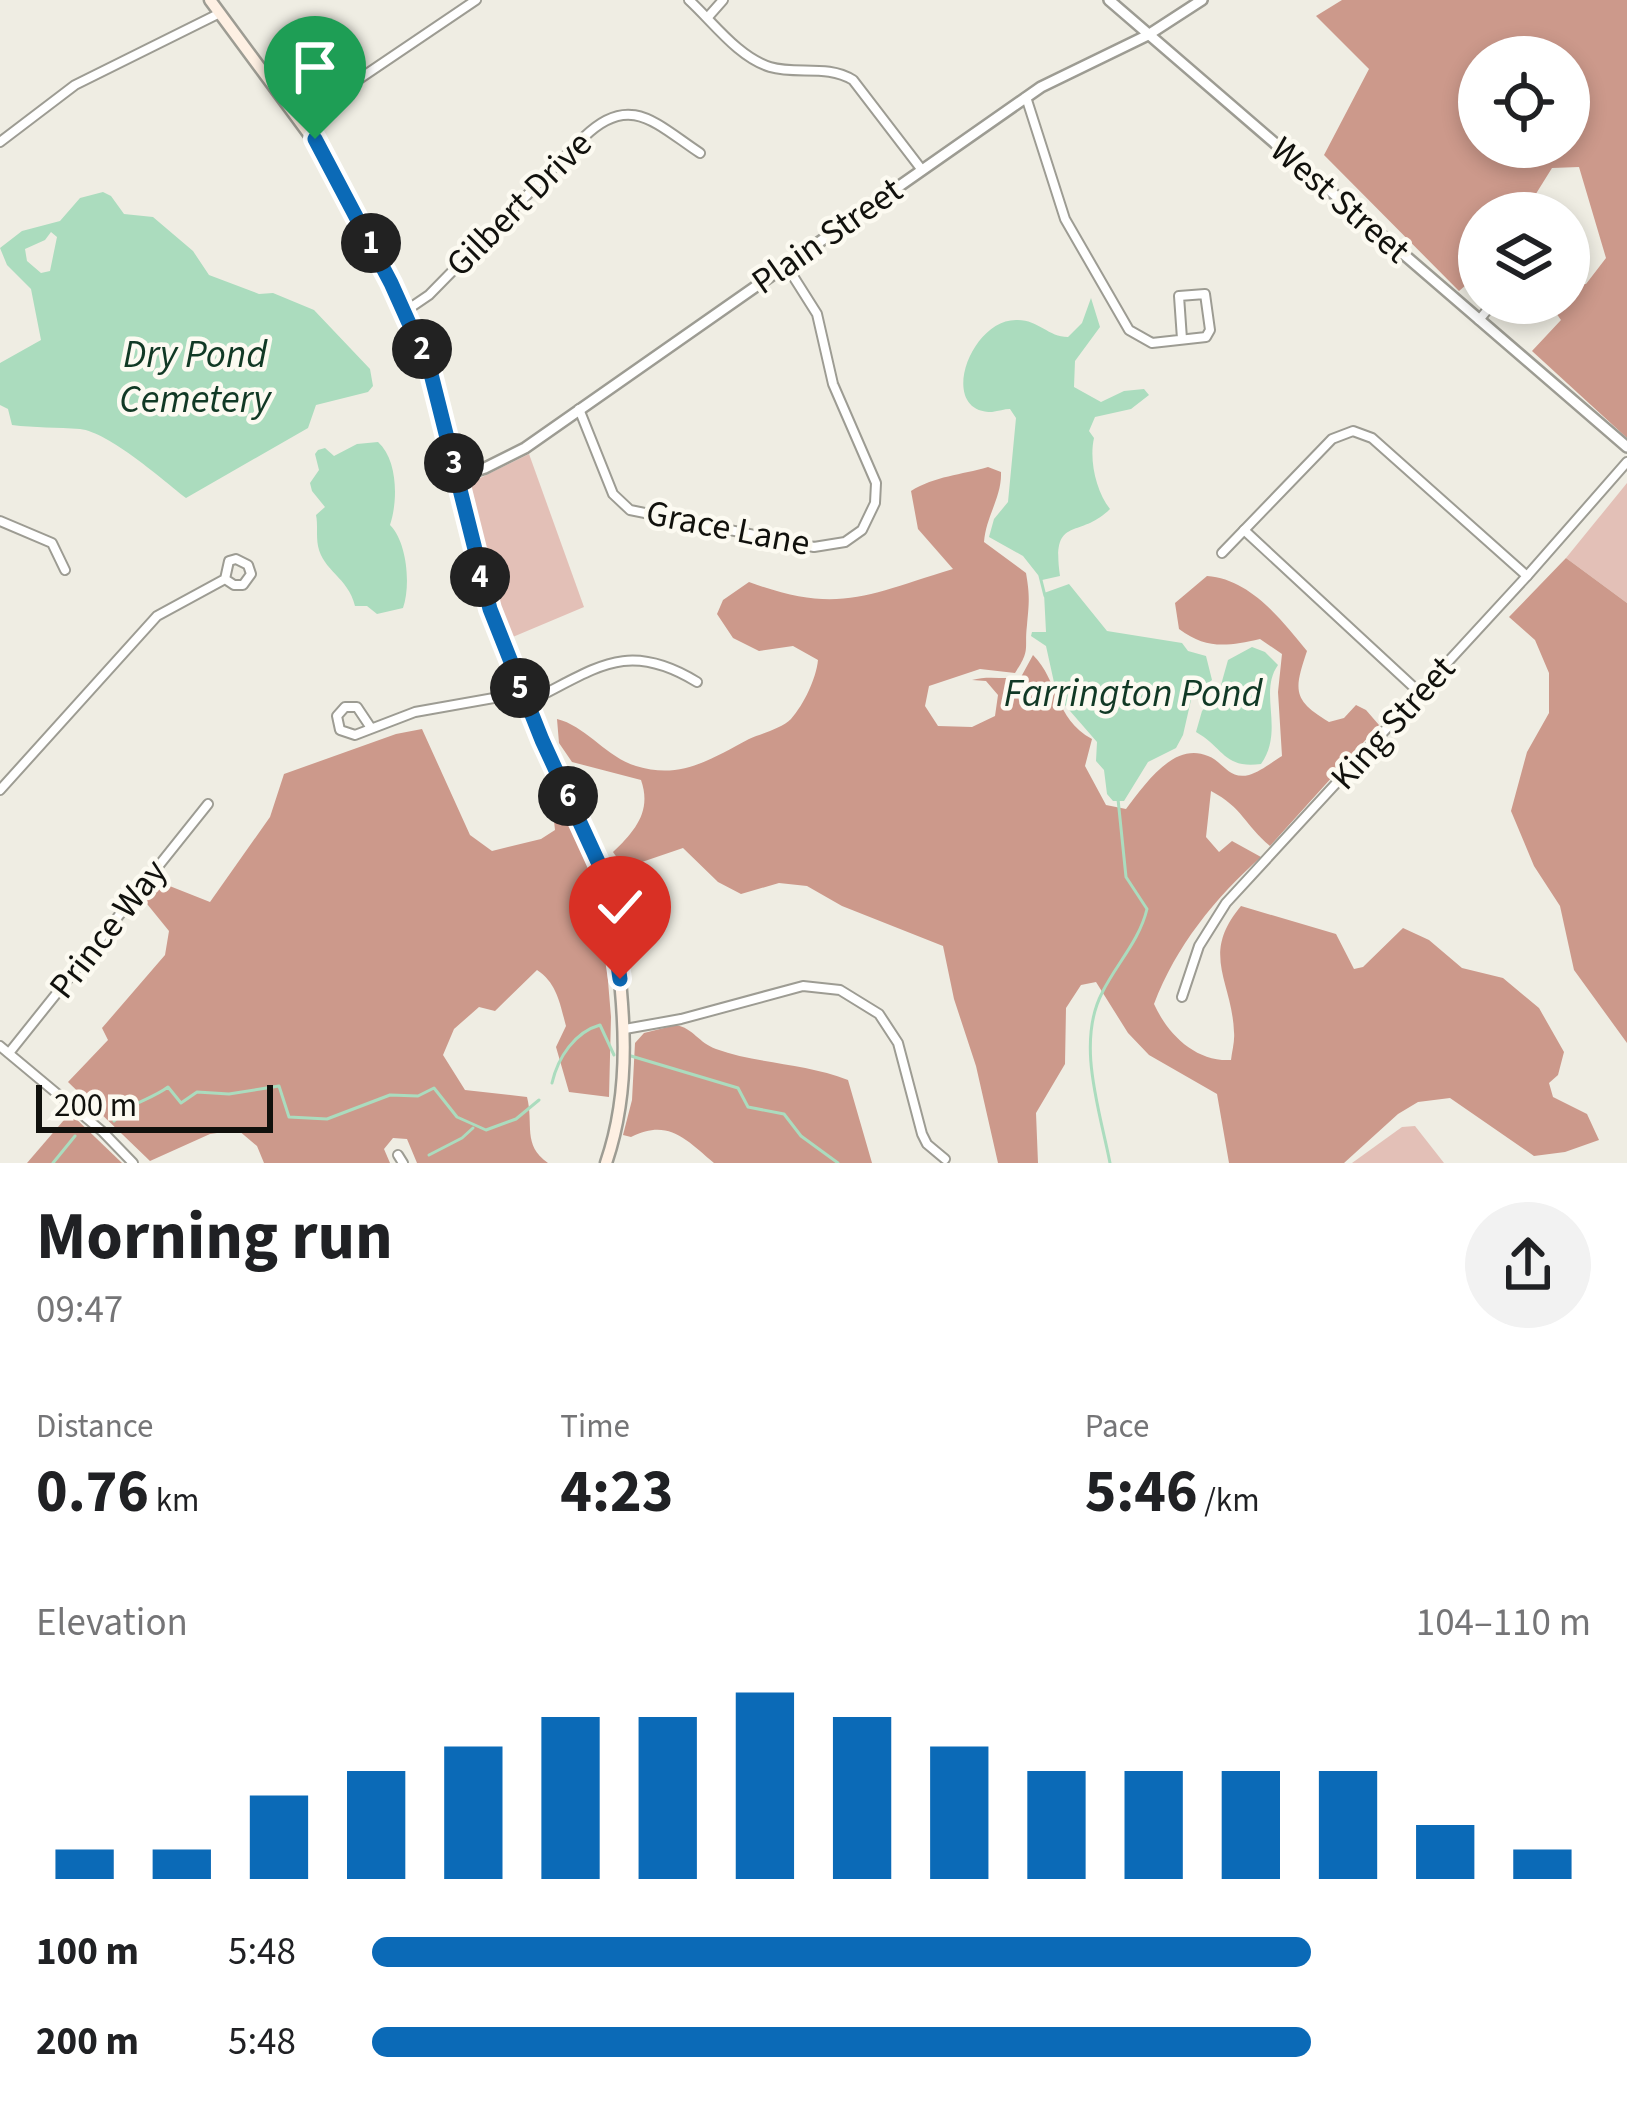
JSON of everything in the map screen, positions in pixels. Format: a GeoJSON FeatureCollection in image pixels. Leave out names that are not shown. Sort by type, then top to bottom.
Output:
{"type":"FeatureCollection","features":[{"type":"Feature","properties":{"kind":"main road"},"geometry":{"type":"LineString","coordinates":[[210,0],[331,164],[404,312],[436,390],[483,589],[524,698],[605,877],[625,1029],[620,1117],[606,1163]]}},
{"type":"Feature","properties":{"kind":"street"},"geometry":{"type":"LineString","coordinates":[[300,119],[476,0]]}},
{"type":"Feature","properties":{"kind":"street"},"geometry":{"type":"LineString","coordinates":[[689,0],[742,51],[766,66],[831,71],[853,80],[922,170]]}},
{"type":"Feature","properties":{"kind":"street"},"geometry":{"type":"LineString","coordinates":[[708,17],[723,0]]}},
{"type":"Feature","properties":{"kind":"street","name":"West Street"},"geometry":{"type":"LineString","coordinates":[[1109,0],[1458,302]]}},
{"type":"Feature","properties":{"kind":"street","name":"Plain Street"},"geometry":{"type":"LineString","coordinates":[[457,476],[515,454],[1026,97],[1148,34],[1202,0]]}},
{"type":"Feature","properties":{"kind":"street"},"geometry":{"type":"LineString","coordinates":[[0,142],[75,85],[220,14]]}},
{"type":"Feature","properties":{"kind":"street"},"geometry":{"type":"LineString","coordinates":[[1026,97],[1065,219],[1120,317],[1140,340],[1165,343],[1209,334],[1203,292],[1178,297],[1182,339]]}},
{"type":"Feature","properties":{"kind":"street","name":"Gilbert Drive"},"geometry":{"type":"LineString","coordinates":[[404,312],[429,295],[584,137],[613,116],[632,112],[700,153]]}},
{"type":"Feature","properties":{"kind":"street","name":"Grace Lane"},"geometry":{"type":"LineString","coordinates":[[579,410],[613,494],[630,510],[814,547],[854,537],[875,503],[873,474],[833,385],[817,314],[786,265]]}},
{"type":"Feature","properties":{"kind":"street","name":"West Street"},"geometry":{"type":"LineString","coordinates":[[1484,324],[1627,447]]}},
{"type":"Feature","properties":{"kind":"street"},"geometry":{"type":"LineString","coordinates":[[1222,553],[1332,439],[1353,431],[1372,437],[1527,576]]}},
{"type":"Feature","properties":{"kind":"street","name":"King Street"},"geometry":{"type":"LineString","coordinates":[[1182,997],[1199,946],[1226,903],[1627,462]]}},
{"type":"Feature","properties":{"kind":"street"},"geometry":{"type":"LineString","coordinates":[[0,521],[52,543],[65,570]]}},
{"type":"Feature","properties":{"kind":"street"},"geometry":{"type":"LineString","coordinates":[[1244,530],[1420,693]]}},
{"type":"Feature","properties":{"kind":"street"},"geometry":{"type":"LineString","coordinates":[[0,790],[158,616],[225,580]]}},
{"type":"Feature","properties":{"kind":"street"},"geometry":{"type":"LineString","coordinates":[[371,728],[357,707],[345,707],[337,716],[338,728],[345,734],[371,728],[429,709],[524,698],[628,659],[660,662],[697,682]]}},
{"type":"Feature","properties":{"kind":"street","name":"Prince Way"},"geometry":{"type":"LineString","coordinates":[[9,1053],[208,804]]}},
{"type":"Feature","properties":{"kind":"street"},"geometry":{"type":"LineString","coordinates":[[625,1029],[803,986],[840,991],[879,1014],[898,1043],[922,1134],[945,1159]]}},
{"type":"Feature","properties":{"kind":"street"},"geometry":{"type":"LineString","coordinates":[[0,1046],[134,1163]]}},
{"type":"Feature","properties":{"kind":"shaded area"},"geometry":{"type":"Polygon","coordinates":[[[1342,0],[1627,0],[1627,438],[1532,351],[1557,324],[1590,324],[1590,279],[1606,258],[1579,168],[1590,168],[1590,36],[1458,36],[1458,168],[1552,168],[1537,192],[1458,192],[1458,290],[1324,155],[1369,69],[1316,16],[1342,0]]]}},
{"type":"Feature","properties":{"kind":"shaded area"},"geometry":{"type":"Polygon","coordinates":[[[529,454],[584,607],[508,639],[490,591],[469,488],[472,482],[529,454]]]}},
{"type":"Feature","properties":{"kind":"shaded area"},"geometry":{"type":"Polygon","coordinates":[[[988,467],[1001,472],[1001,481],[984,542],[1026,573],[1025,654],[1015,673],[980,669],[929,686],[925,706],[938,726],[972,727],[995,716],[998,695],[986,681],[972,680],[1021,677],[1033,655],[1070,721],[1092,739],[1085,766],[1106,805],[1126,809],[1161,768],[1183,755],[1208,756],[1236,775],[1262,769],[1282,756],[1278,692],[1282,654],[1260,639],[1218,644],[1179,629],[1175,603],[1207,576],[1251,593],[1307,651],[1298,685],[1308,707],[1329,722],[1344,718],[1356,705],[1379,725],[1270,846],[1211,791],[1206,837],[1219,852],[1232,841],[1261,857],[1198,924],[1163,983],[1154,1004],[1175,1036],[1206,1056],[1231,1060],[1234,1032],[1220,954],[1229,923],[1241,906],[1336,934],[1354,969],[1363,967],[1403,928],[1429,940],[1462,968],[1503,978],[1539,1008],[1564,1052],[1558,1075],[1549,1083],[1553,1097],[1587,1114],[1599,1140],[1534,1156],[1450,1098],[1418,1102],[1398,1114],[1344,1163],[1229,1163],[1217,1094],[1149,1055],[1128,1033],[1096,982],[1081,985],[1066,1008],[1065,1064],[1036,1113],[1038,1163],[998,1163],[943,946],[842,906],[807,886],[779,883],[741,894],[718,882],[683,848],[639,863],[620,862],[613,852],[643,811],[641,780],[572,762],[559,743],[557,719],[625,762],[652,770],[695,765],[782,726],[805,699],[818,660],[793,646],[759,651],[733,638],[717,614],[723,600],[749,582],[806,598],[852,598],[953,569],[918,529],[911,491],[988,467]]]}},
{"type":"Feature","properties":{"kind":"shaded area"},"geometry":{"type":"Polygon","coordinates":[[[1627,483],[1627,603],[1566,558],[1627,483]]]}},
{"type":"Feature","properties":{"kind":"shaded area"},"geometry":{"type":"Polygon","coordinates":[[[1566,558],[1627,603],[1627,1043],[1574,970],[1560,906],[1534,866],[1511,811],[1527,752],[1549,713],[1549,673],[1535,640],[1509,617],[1566,558]]]}},
{"type":"Feature","properties":{"kind":"shaded area"},"geometry":{"type":"Polygon","coordinates":[[[422,729],[470,835],[492,851],[541,839],[555,830],[553,812],[558,803],[589,866],[606,957],[611,1017],[609,1097],[569,1092],[556,1047],[566,1026],[562,1010],[553,988],[537,970],[495,1011],[479,1007],[454,1029],[443,1055],[465,1090],[527,1097],[532,1141],[548,1163],[417,1163],[407,1139],[393,1138],[384,1149],[390,1163],[264,1163],[257,1146],[238,1130],[210,1134],[150,1161],[68,1082],[108,1040],[102,1028],[165,955],[169,931],[143,899],[162,883],[210,902],[270,817],[284,774],[422,729]]]}},
{"type":"Feature","properties":{"kind":"shaded area"},"geometry":{"type":"Polygon","coordinates":[[[676,1025],[716,1049],[848,1080],[872,1163],[714,1163],[676,1134],[656,1130],[623,1135],[632,1100],[635,1043],[644,1033],[676,1025]]]}},
{"type":"Feature","properties":{"kind":"shaded area"},"geometry":{"type":"Polygon","coordinates":[[[70,1113],[122,1163],[27,1163],[70,1113]]]}},
{"type":"Feature","properties":{"kind":"shaded area"},"geometry":{"type":"Polygon","coordinates":[[[1415,1126],[1444,1163],[1352,1163],[1402,1127],[1415,1126]]]}},
{"type":"Feature","properties":{"kind":"water","name":"Dry Pond Cemetery"},"geometry":{"type":"Polygon","coordinates":[[[103,192],[124,214],[153,217],[193,251],[209,275],[314,310],[370,369],[373,386],[368,392],[316,405],[308,428],[186,498],[136,458],[92,432],[12,425],[8,409],[0,405],[0,363],[41,340],[31,289],[7,265],[0,248],[22,231],[60,221],[80,198],[103,192]],[[51,232],[25,249],[27,261],[41,273],[50,271],[57,237],[51,232]]]}},
{"type":"Feature","properties":{"kind":"water"},"geometry":{"type":"Polygon","coordinates":[[[1091,298],[1100,327],[1075,361],[1074,387],[1101,402],[1124,391],[1144,389],[1149,395],[1131,409],[1095,417],[1089,431],[1094,438],[1093,465],[1110,509],[1064,536],[1058,557],[1060,576],[1042,580],[1023,556],[989,537],[994,519],[1008,502],[1016,418],[1010,409],[975,408],[966,398],[963,383],[974,349],[1000,324],[1024,320],[1068,337],[1082,323],[1091,298]]]}},
{"type":"Feature","properties":{"kind":"water"},"geometry":{"type":"Polygon","coordinates":[[[378,442],[393,470],[390,525],[404,553],[407,576],[403,608],[377,614],[367,606],[355,606],[321,555],[316,515],[325,507],[310,483],[319,470],[318,450],[325,448],[334,456],[357,444],[378,442]]]}},
{"type":"Feature","properties":{"kind":"water","name":"Farrington Pond"},"geometry":{"type":"Polygon","coordinates":[[[1069,584],[1107,631],[1182,643],[1188,651],[1206,656],[1212,680],[1191,700],[1176,748],[1148,762],[1124,801],[1113,801],[1107,794],[1104,770],[1096,761],[1097,742],[1057,696],[1046,646],[1031,636],[1032,632],[1046,632],[1044,593],[1069,584]]]}},
{"type":"Feature","properties":{"kind":"water"},"geometry":{"type":"Polygon","coordinates":[[[1252,647],[1278,665],[1270,688],[1268,751],[1261,764],[1249,765],[1232,760],[1196,732],[1202,711],[1219,692],[1228,660],[1252,647]]]}},
{"type":"Feature","properties":{"kind":"waterway"},"geometry":{"type":"LineString","coordinates":[[1040,576],[1045,596]]}},
{"type":"Feature","properties":{"kind":"waterway"},"geometry":{"type":"LineString","coordinates":[[1110,1163],[1092,1077],[1091,1033],[1102,993],[1139,932],[1147,909],[1126,877],[1118,799]]}},
{"type":"Feature","properties":{"kind":"waterway"},"geometry":{"type":"LineString","coordinates":[[552,1083],[569,1047],[591,1028],[600,1025],[614,1055]]}},
{"type":"Feature","properties":{"kind":"waterway"},"geometry":{"type":"LineString","coordinates":[[631,1056],[738,1088],[748,1107],[784,1114],[801,1136],[838,1163]]}},
{"type":"Feature","properties":{"kind":"waterway"},"geometry":{"type":"LineString","coordinates":[[114,1121],[168,1087],[181,1103],[197,1092],[229,1094],[279,1086],[289,1117],[327,1119],[390,1095],[418,1096],[434,1088],[457,1117],[486,1130],[516,1119],[539,1100]]}},
{"type":"Feature","properties":{"kind":"waterway"},"geometry":{"type":"LineString","coordinates":[[429,1155],[473,1128]]}},
{"type":"Feature","properties":{"kind":"waterway"},"geometry":{"type":"LineString","coordinates":[[53,1163],[75,1136]]}},
{"type":"Feature","properties":{"kind":"route"},"geometry":{"type":"LineString","coordinates":[[315,139],[344,188],[430,370],[483,589],[542,740],[605,877],[620,979]]}}]}
